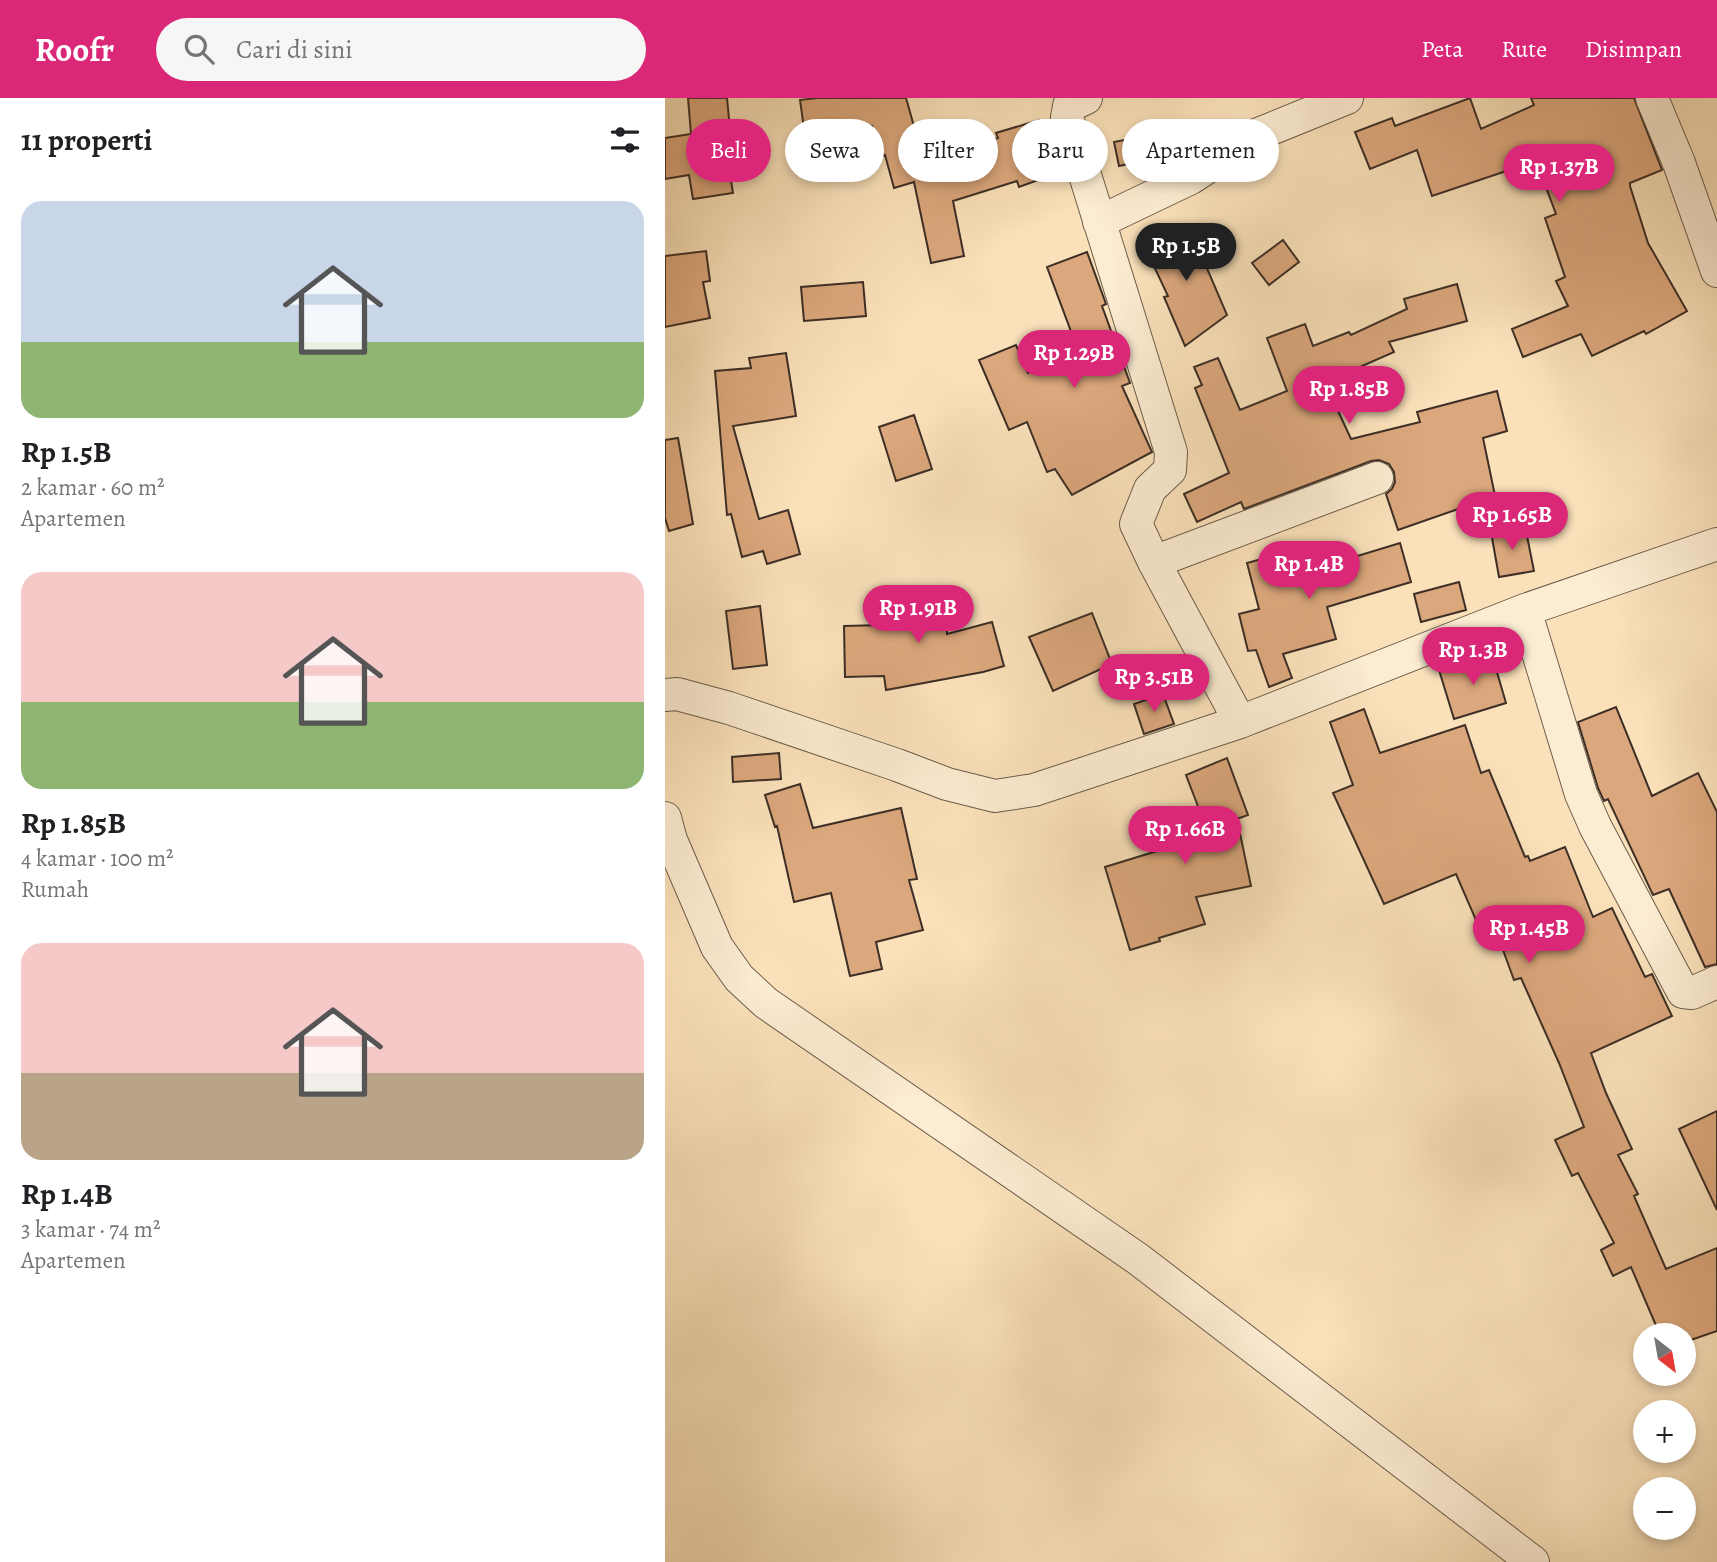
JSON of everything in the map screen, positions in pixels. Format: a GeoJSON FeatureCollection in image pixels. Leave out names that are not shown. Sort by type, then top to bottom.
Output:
{"type":"FeatureCollection","features":[{"type":"Feature","properties":{"kind":"street"},"geometry":{"type":"LineString","coordinates":[[1086,98],[1069,106],[1067,117],[1171,452],[1170,471],[1150,489],[1136,524],[1240,722]]}},
{"type":"Feature","properties":{"kind":"street"},"geometry":{"type":"LineString","coordinates":[[1099,222],[1191,178],[1256,135],[1347,98]]}},
{"type":"Feature","properties":{"kind":"street"},"geometry":{"type":"LineString","coordinates":[[1652,98],[1679,163],[1717,271]]}},
{"type":"Feature","properties":{"kind":"street"},"geometry":{"type":"LineString","coordinates":[[1154,562],[1377,478]]}},
{"type":"Feature","properties":{"kind":"street"},"geometry":{"type":"LineString","coordinates":[[665,695],[677,694],[729,708],[947,784],[995,796],[1034,790],[1240,722],[1525,610],[1717,544]]}},
{"type":"Feature","properties":{"kind":"street"},"geometry":{"type":"LineString","coordinates":[[1525,610],[1568,758],[1595,826],[1683,992],[1692,993],[1717,982]]}},
{"type":"Feature","properties":{"kind":"street"},"geometry":{"type":"LineString","coordinates":[[665,818],[671,839],[717,947],[739,978],[766,1003],[1138,1259],[1533,1562]]}},
{"type":"Feature","properties":{"kind":"building"},"geometry":{"type":"Polygon","coordinates":[[[688,98],[727,98],[729,119],[690,119],[688,98]]]}},
{"type":"Feature","properties":{"kind":"building"},"geometry":{"type":"Polygon","coordinates":[[[906,98],[912,119],[898,119],[898,182],[914,182],[894,188],[884,155],[884,119],[803,119],[800,100],[906,98]]]}},
{"type":"Feature","properties":{"kind":"building"},"geometry":{"type":"Polygon","coordinates":[[[1470,98],[1481,129],[1534,105],[1531,98],[1634,98],[1662,170],[1630,183],[1630,186],[1648,243],[1687,311],[1646,334],[1644,331],[1592,356],[1581,334],[1523,357],[1512,329],[1568,306],[1556,281],[1565,277],[1545,218],[1556,214],[1536,161],[1432,196],[1417,150],[1370,169],[1355,132],[1392,118],[1395,126],[1470,98]]]}},
{"type":"Feature","properties":{"kind":"building"},"geometry":{"type":"Polygon","coordinates":[[[1012,128],[1014,182],[953,201],[964,256],[931,263],[914,182],[998,182],[998,132],[1012,128]]]}},
{"type":"Feature","properties":{"kind":"building"},"geometry":{"type":"Polygon","coordinates":[[[686,135],[686,176],[665,179],[665,138],[686,135]]]}},
{"type":"Feature","properties":{"kind":"building"},"geometry":{"type":"Polygon","coordinates":[[[1122,140],[1122,165],[1119,166],[1114,142],[1122,140]]]}},
{"type":"Feature","properties":{"kind":"building"},"geometry":{"type":"Polygon","coordinates":[[[690,182],[731,182],[733,193],[693,199],[690,182]]]}},
{"type":"Feature","properties":{"kind":"building"},"geometry":{"type":"Polygon","coordinates":[[[1017,182],[1033,182],[1019,187],[1017,182]]]}},
{"type":"Feature","properties":{"kind":"building"},"geometry":{"type":"Polygon","coordinates":[[[1188,224],[1227,315],[1185,346],[1164,297],[1168,296],[1144,245],[1188,224]]]}},
{"type":"Feature","properties":{"kind":"building"},"geometry":{"type":"Polygon","coordinates":[[[1283,240],[1299,262],[1269,285],[1252,263],[1283,240]]]}},
{"type":"Feature","properties":{"kind":"building"},"geometry":{"type":"Polygon","coordinates":[[[706,251],[710,281],[703,282],[710,318],[665,327],[665,256],[706,251]]]}},
{"type":"Feature","properties":{"kind":"building"},"geometry":{"type":"Polygon","coordinates":[[[1087,252],[1106,304],[1102,306],[1130,383],[1122,386],[1152,452],[1072,495],[1055,469],[1047,472],[1027,422],[1009,430],[979,360],[1016,345],[1028,373],[1079,353],[1047,267],[1087,252]]]}},
{"type":"Feature","properties":{"kind":"building"},"geometry":{"type":"Polygon","coordinates":[[[863,282],[866,316],[804,321],[801,287],[863,282]]]}},
{"type":"Feature","properties":{"kind":"building"},"geometry":{"type":"Polygon","coordinates":[[[1457,284],[1467,321],[1389,342],[1394,352],[1362,366],[1366,375],[1328,389],[1351,439],[1420,422],[1417,412],[1497,391],[1507,431],[1483,438],[1498,510],[1464,518],[1461,508],[1398,530],[1386,494],[1395,482],[1394,472],[1389,464],[1379,460],[1244,509],[1241,502],[1197,522],[1184,494],[1229,473],[1195,388],[1202,385],[1194,367],[1218,358],[1240,410],[1287,391],[1267,338],[1305,324],[1313,346],[1349,332],[1351,335],[1407,309],[1404,299],[1457,284]]]}},
{"type":"Feature","properties":{"kind":"building"},"geometry":{"type":"Polygon","coordinates":[[[786,353],[796,416],[733,426],[759,519],[788,510],[800,554],[767,564],[763,551],[742,557],[731,514],[727,515],[715,371],[751,368],[749,358],[786,353]]]}},
{"type":"Feature","properties":{"kind":"building"},"geometry":{"type":"Polygon","coordinates":[[[914,415],[932,469],[896,481],[879,427],[914,415]]]}},
{"type":"Feature","properties":{"kind":"building"},"geometry":{"type":"Polygon","coordinates":[[[678,438],[693,524],[669,531],[665,518],[665,440],[678,438]]]}},
{"type":"Feature","properties":{"kind":"building"},"geometry":{"type":"Polygon","coordinates":[[[1525,526],[1534,571],[1499,577],[1491,532],[1525,526]]]}},
{"type":"Feature","properties":{"kind":"building"},"geometry":{"type":"Polygon","coordinates":[[[1400,543],[1411,582],[1327,607],[1336,639],[1283,654],[1292,678],[1269,687],[1256,650],[1248,651],[1239,614],[1259,609],[1247,563],[1299,549],[1305,572],[1400,543]]]}},
{"type":"Feature","properties":{"kind":"building"},"geometry":{"type":"Polygon","coordinates":[[[1459,582],[1466,610],[1421,622],[1414,594],[1459,582]]]}},
{"type":"Feature","properties":{"kind":"building"},"geometry":{"type":"Polygon","coordinates":[[[946,594],[947,634],[992,622],[1004,666],[886,690],[884,676],[845,677],[844,626],[883,625],[882,596],[946,594]]]}},
{"type":"Feature","properties":{"kind":"building"},"geometry":{"type":"Polygon","coordinates":[[[760,606],[767,665],[733,669],[726,611],[760,606]]]}},
{"type":"Feature","properties":{"kind":"building"},"geometry":{"type":"Polygon","coordinates":[[[1092,613],[1112,664],[1053,691],[1029,637],[1092,613]]]}},
{"type":"Feature","properties":{"kind":"building"},"geometry":{"type":"Polygon","coordinates":[[[1492,655],[1506,703],[1454,719],[1439,670],[1492,655]]]}},
{"type":"Feature","properties":{"kind":"building"},"geometry":{"type":"Polygon","coordinates":[[[1163,694],[1174,724],[1144,734],[1134,704],[1163,694]]]}},
{"type":"Feature","properties":{"kind":"building"},"geometry":{"type":"Polygon","coordinates":[[[1616,707],[1652,796],[1698,773],[1717,812],[1717,964],[1705,967],[1669,889],[1653,895],[1608,799],[1604,801],[1598,788],[1578,722],[1616,707]]]}},
{"type":"Feature","properties":{"kind":"building"},"geometry":{"type":"Polygon","coordinates":[[[1364,709],[1380,753],[1465,725],[1481,773],[1489,770],[1525,857],[1528,856],[1530,861],[1565,847],[1593,917],[1612,908],[1645,977],[1652,974],[1672,1016],[1591,1053],[1632,1149],[1618,1155],[1638,1194],[1634,1196],[1666,1269],[1717,1248],[1717,1331],[1696,1338],[1696,1323],[1655,1323],[1631,1267],[1613,1276],[1601,1250],[1614,1243],[1578,1173],[1572,1176],[1555,1140],[1584,1127],[1521,978],[1514,980],[1495,928],[1482,934],[1456,874],[1384,904],[1333,793],[1353,785],[1330,722],[1364,709]]]}},
{"type":"Feature","properties":{"kind":"building"},"geometry":{"type":"Polygon","coordinates":[[[779,753],[781,779],[733,782],[732,757],[779,753]]]}},
{"type":"Feature","properties":{"kind":"building"},"geometry":{"type":"Polygon","coordinates":[[[1227,758],[1248,815],[1237,819],[1251,886],[1196,897],[1205,924],[1130,950],[1105,867],[1209,835],[1186,775],[1227,758]]]}},
{"type":"Feature","properties":{"kind":"building"},"geometry":{"type":"Polygon","coordinates":[[[800,784],[813,828],[901,808],[917,879],[909,880],[923,930],[876,942],[882,969],[850,976],[831,893],[794,902],[777,826],[775,827],[765,795],[800,784]]]}},
{"type":"Feature","properties":{"kind":"building"},"geometry":{"type":"Polygon","coordinates":[[[1717,1111],[1717,1210],[1679,1129],[1717,1111]]]}}]}
